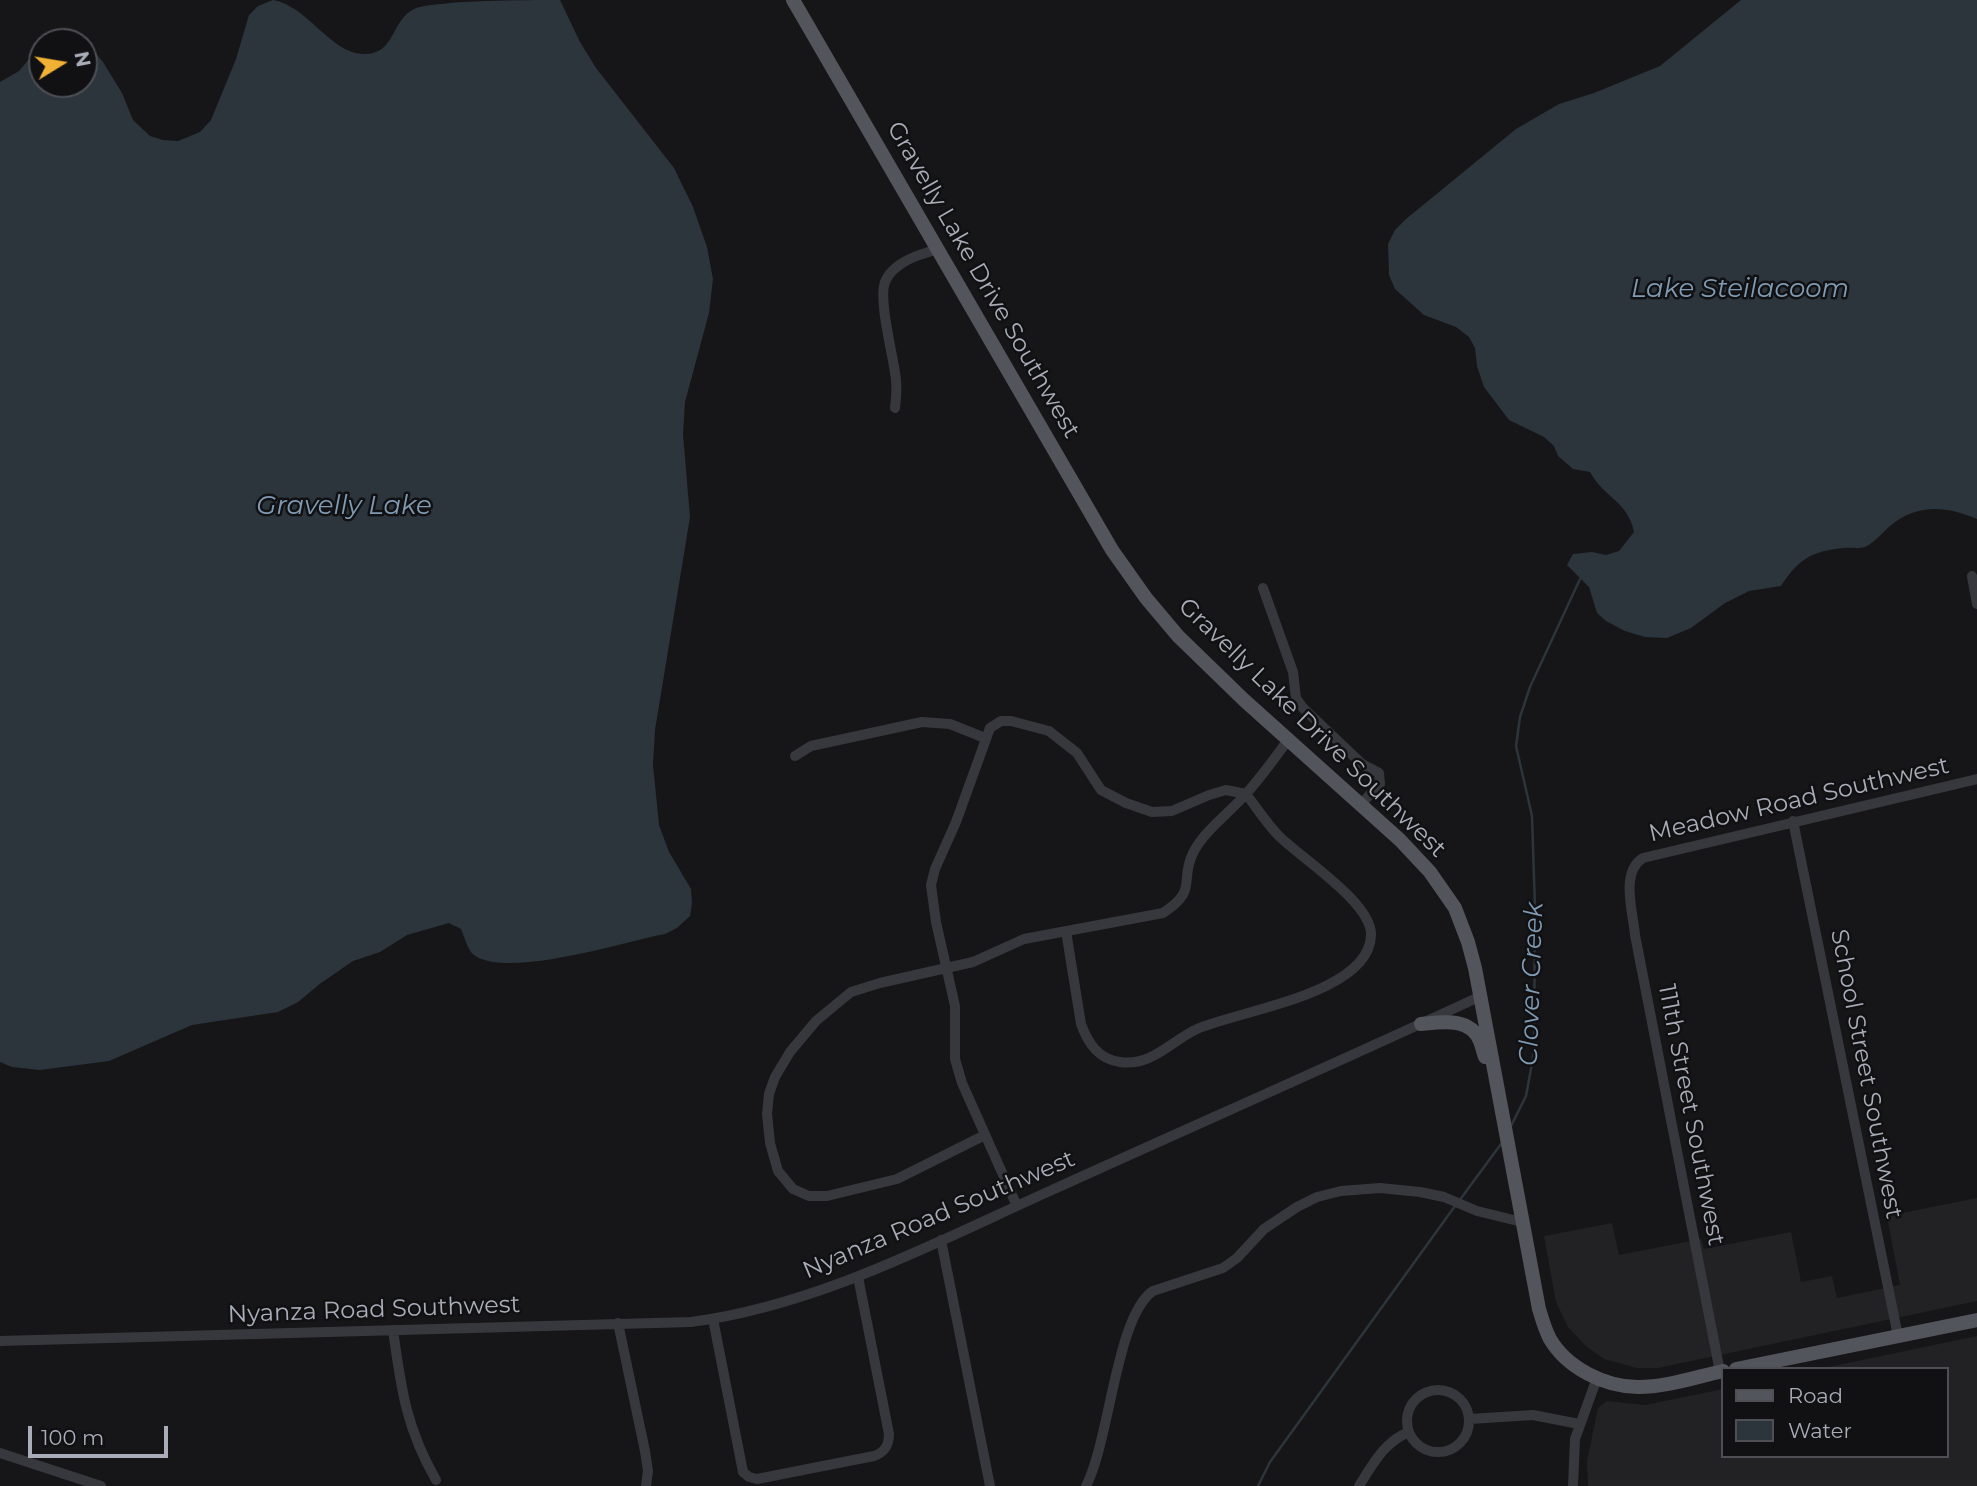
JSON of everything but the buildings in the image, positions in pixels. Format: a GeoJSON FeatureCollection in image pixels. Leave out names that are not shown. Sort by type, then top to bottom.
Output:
{"type":"FeatureCollection","features":[{"type":"Feature","properties":{"kind":"main road","name":"Gravelly Lake Drive Southwest"},"geometry":{"type":"LineString","coordinates":[[793,0],[1112,550],[1146,598],[1178,636],[1288,740],[1400,840],[1443,888],[1455,908],[1468,942],[1481,996],[1522,1222],[1545,1330],[1551,1341],[1568,1361],[1611,1383],[1639,1387],[1722,1372]]}},
{"type":"Feature","properties":{"kind":"main road"},"geometry":{"type":"LineString","coordinates":[[1421,1024],[1448,1022],[1471,1028],[1480,1040],[1501,1097]]}},
{"type":"Feature","properties":{"kind":"main road"},"geometry":{"type":"LineString","coordinates":[[1745,1367],[1977,1320]]}},
{"type":"Feature","properties":{"kind":"street"},"geometry":{"type":"LineString","coordinates":[[895,408],[897,382],[884,301],[885,282],[898,267],[939,248]]}},
{"type":"Feature","properties":{"kind":"street"},"geometry":{"type":"LineString","coordinates":[[1972,576],[1977,604]]}},
{"type":"Feature","properties":{"kind":"street"},"geometry":{"type":"LineString","coordinates":[[1263,588],[1293,672],[1296,698],[1303,708],[1362,764],[1379,774],[1380,784],[1362,804]]}},
{"type":"Feature","properties":{"kind":"street"},"geometry":{"type":"LineString","coordinates":[[1017,1206],[962,1083],[955,1059],[955,1006],[936,922],[931,885],[990,728],[1001,721],[1043,729],[1064,741],[1077,753],[1101,790],[1126,803],[1152,811],[1172,811],[1226,790],[1246,794],[1278,835],[1360,906],[1370,924],[1371,935],[1366,953],[1355,967],[1329,985],[1290,1001],[1196,1030],[1148,1059],[1121,1063],[1100,1054],[1086,1038],[1081,1024],[1066,931]]}},
{"type":"Feature","properties":{"kind":"street"},"geometry":{"type":"LineString","coordinates":[[795,756],[811,746],[922,722],[950,724],[985,738]]}},
{"type":"Feature","properties":{"kind":"street"},"geometry":{"type":"LineString","coordinates":[[985,1135],[887,1182],[827,1196],[803,1195],[781,1178],[773,1157],[767,1114],[770,1088],[790,1052],[816,1021],[851,992],[973,962],[1017,941],[1163,913],[1175,905],[1186,890],[1190,862],[1196,847],[1246,794],[1288,740]]}},
{"type":"Feature","properties":{"kind":"street","name":"Meadow Road Southwest"},"geometry":{"type":"LineString","coordinates":[[1634,866],[1643,858],[1977,779]]}},
{"type":"Feature","properties":{"kind":"street","name":"School Street Southwest"},"geometry":{"type":"LineString","coordinates":[[1793,821],[1898,1336]]}},
{"type":"Feature","properties":{"kind":"street","name":"111th Street Southwest"},"geometry":{"type":"LineString","coordinates":[[1634,866],[1630,886],[1635,935],[1722,1372]]}},
{"type":"Feature","properties":{"kind":"street","name":"Nyanza Road Southwest"},"geometry":{"type":"LineString","coordinates":[[0,1341],[691,1322],[782,1303],[858,1277],[1481,996]]}},
{"type":"Feature","properties":{"kind":"street"},"geometry":{"type":"LineString","coordinates":[[1086,1486],[1102,1437],[1131,1321],[1144,1297],[1161,1286],[1197,1278],[1231,1264],[1264,1229],[1297,1207],[1317,1197],[1341,1191],[1380,1188],[1420,1192],[1522,1222]]}},
{"type":"Feature","properties":{"kind":"street"},"geometry":{"type":"LineString","coordinates":[[941,1240],[990,1486]]}},
{"type":"Feature","properties":{"kind":"street"},"geometry":{"type":"LineString","coordinates":[[713,1319],[741,1467],[749,1477],[757,1479],[874,1456],[880,1454],[888,1445],[889,1434],[858,1277]]}},
{"type":"Feature","properties":{"kind":"street"},"geometry":{"type":"LineString","coordinates":[[618,1323],[645,1451],[648,1471],[646,1486]]}},
{"type":"Feature","properties":{"kind":"street"},"geometry":{"type":"LineString","coordinates":[[393,1330],[404,1407],[436,1480]]}},
{"type":"Feature","properties":{"kind":"street"},"geometry":{"type":"LineString","coordinates":[[1573,1486],[1573,1452],[1579,1424],[1597,1378]]}},
{"type":"Feature","properties":{"kind":"street"},"geometry":{"type":"LineString","coordinates":[[1434,1389],[1444,1389],[1462,1400],[1470,1419],[1464,1439],[1447,1451],[1427,1450],[1418,1445],[1409,1432],[1406,1417],[1409,1407],[1424,1392],[1434,1389]]}},
{"type":"Feature","properties":{"kind":"street"},"geometry":{"type":"LineString","coordinates":[[1470,1419],[1533,1415],[1579,1424]]}},
{"type":"Feature","properties":{"kind":"street"},"geometry":{"type":"LineString","coordinates":[[1359,1486],[1382,1451],[1394,1439],[1409,1432]]}},
{"type":"Feature","properties":{"kind":"street"},"geometry":{"type":"LineString","coordinates":[[0,1453],[101,1486]]}},
{"type":"Feature","properties":{"kind":"shaded area"},"geometry":{"type":"Polygon","coordinates":[[[1977,1198],[1977,1301],[1658,1368],[1637,1368],[1604,1359],[1586,1346],[1568,1327],[1556,1302],[1544,1236],[1612,1223],[1619,1255],[1701,1239],[1704,1249],[1791,1232],[1801,1282],[1832,1276],[1837,1298],[1900,1285],[1887,1216],[1977,1198]]]}},
{"type":"Feature","properties":{"kind":"shaded area"},"geometry":{"type":"Polygon","coordinates":[[[1977,1336],[1977,1486],[1588,1486],[1587,1461],[1598,1408],[1607,1401],[1645,1405],[1722,1389],[1722,1458],[1949,1458],[1949,1367],[1829,1367],[1977,1336]]]}},
{"type":"Feature","properties":{"kind":"water","name":"Gravelly Lake"},"geometry":{"type":"Polygon","coordinates":[[[273,0],[286,4],[340,46],[363,54],[382,49],[401,20],[416,8],[466,2],[560,0],[596,68],[674,168],[693,207],[707,247],[713,279],[709,313],[685,402],[683,434],[690,517],[655,730],[653,765],[659,825],[669,852],[691,889],[690,916],[677,928],[665,934],[569,956],[516,963],[494,962],[477,957],[469,949],[461,929],[449,923],[407,935],[380,952],[353,961],[298,1002],[278,1012],[192,1025],[109,1061],[40,1070],[12,1067],[0,1062],[0,82],[19,71],[28,60],[28,98],[98,98],[98,56],[122,93],[133,120],[150,136],[178,141],[200,132],[211,120],[236,59],[249,15],[258,6],[273,0]]]}},
{"type":"Feature","properties":{"kind":"water","name":"Lake Steilacoom"},"geometry":{"type":"Polygon","coordinates":[[[1741,0],[1977,0],[1977,519],[1943,509],[1911,513],[1865,547],[1832,549],[1814,554],[1800,563],[1781,586],[1749,591],[1725,603],[1691,628],[1667,638],[1645,637],[1625,631],[1597,613],[1589,587],[1567,565],[1573,554],[1592,552],[1606,555],[1619,551],[1634,532],[1627,513],[1590,472],[1573,469],[1558,456],[1554,446],[1544,437],[1509,420],[1484,387],[1475,348],[1469,337],[1456,327],[1424,315],[1395,289],[1389,275],[1388,244],[1395,230],[1406,219],[1516,129],[1559,104],[1660,66],[1741,0]]]}},
{"type":"Feature","properties":{"kind":"waterway","name":"Clover Creek"},"geometry":{"type":"LineString","coordinates":[[1511,1126],[1526,1096],[1534,1052],[1535,908],[1532,816],[1516,746],[1520,717],[1530,687],[1580,579]]}},
{"type":"Feature","properties":{"kind":"waterway","name":"Clover Creek"},"geometry":{"type":"LineString","coordinates":[[1459,1201],[1501,1144]]}},
{"type":"Feature","properties":{"kind":"waterway","name":"Clover Creek"},"geometry":{"type":"LineString","coordinates":[[1258,1486],[1270,1462],[1455,1206]]}}]}
